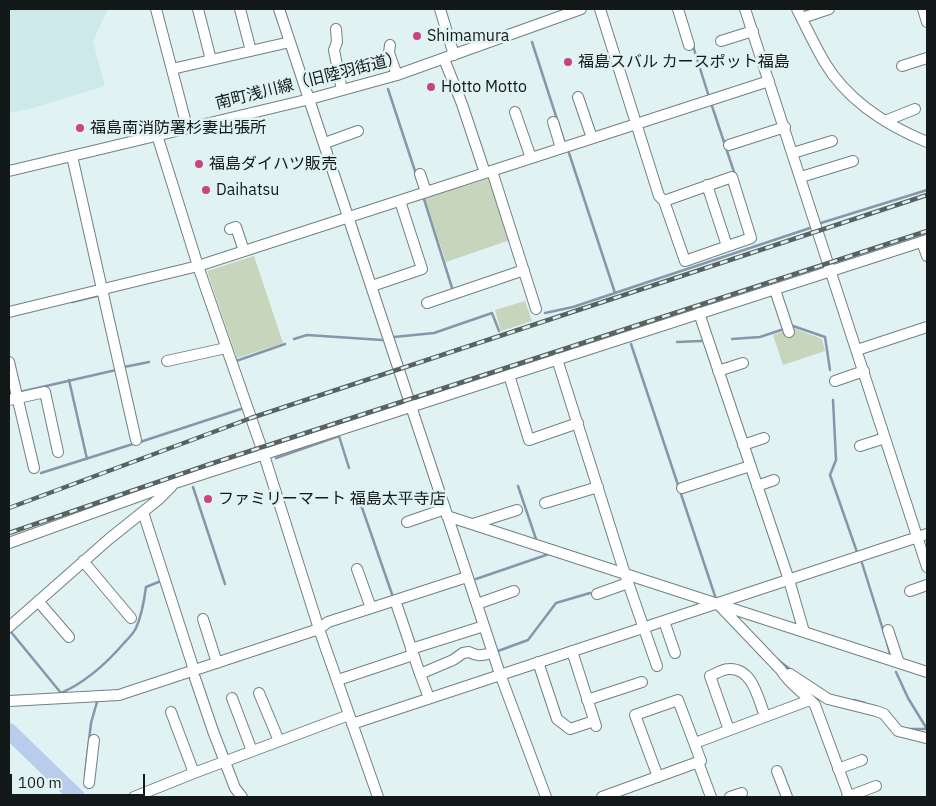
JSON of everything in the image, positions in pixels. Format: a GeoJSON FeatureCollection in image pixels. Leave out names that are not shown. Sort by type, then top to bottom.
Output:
{"type":"FeatureCollection","features":[{"type":"Feature","properties":{"kind":"street"},"geometry":{"type":"LineString","coordinates":[[156,9],[187,127]]}},
{"type":"Feature","properties":{"kind":"street"},"geometry":{"type":"LineString","coordinates":[[198,9],[211,60]]}},
{"type":"Feature","properties":{"kind":"street"},"geometry":{"type":"LineString","coordinates":[[240,9],[251,51]]}},
{"type":"Feature","properties":{"kind":"street"},"geometry":{"type":"LineString","coordinates":[[279,9],[350,218],[476,604],[546,797]]}},
{"type":"Feature","properties":{"kind":"street"},"geometry":{"type":"LineString","coordinates":[[440,9],[454,55]]}},
{"type":"Feature","properties":{"kind":"street","name":"南町浅川線（旧陸羽街道）"},"geometry":{"type":"LineString","coordinates":[[9,171],[310,99],[396,75],[581,9]]}},
{"type":"Feature","properties":{"kind":"street"},"geometry":{"type":"LineString","coordinates":[[600,9],[660,196],[664,201],[685,261],[751,238],[732,177],[664,201]]}},
{"type":"Feature","properties":{"kind":"street"},"geometry":{"type":"LineString","coordinates":[[678,9],[689,45]]}},
{"type":"Feature","properties":{"kind":"street"},"geometry":{"type":"LineString","coordinates":[[745,9],[885,438],[922,536],[927,567]]}},
{"type":"Feature","properties":{"kind":"street"},"geometry":{"type":"LineString","coordinates":[[829,9],[799,13],[821,56],[835,77],[864,106],[885,121],[899,130],[927,142]]}},
{"type":"Feature","properties":{"kind":"street"},"geometry":{"type":"LineString","coordinates":[[923,9],[927,22]]}},
{"type":"Feature","properties":{"kind":"street"},"geometry":{"type":"LineString","coordinates":[[336,28],[337,42],[334,50],[342,90]]}},
{"type":"Feature","properties":{"kind":"street"},"geometry":{"type":"LineString","coordinates":[[721,41],[752,31]]}},
{"type":"Feature","properties":{"kind":"street"},"geometry":{"type":"LineString","coordinates":[[172,69],[290,42]]}},
{"type":"Feature","properties":{"kind":"street"},"geometry":{"type":"LineString","coordinates":[[390,45],[389,53],[396,75]]}},
{"type":"Feature","properties":{"kind":"street"},"geometry":{"type":"LineString","coordinates":[[902,66],[927,58]]}},
{"type":"Feature","properties":{"kind":"street"},"geometry":{"type":"LineString","coordinates":[[444,59],[488,172],[524,270],[536,309]]}},
{"type":"Feature","properties":{"kind":"street"},"geometry":{"type":"LineString","coordinates":[[9,312],[198,266],[769,81]]}},
{"type":"Feature","properties":{"kind":"street"},"geometry":{"type":"LineString","coordinates":[[578,97],[592,138]]}},
{"type":"Feature","properties":{"kind":"street"},"geometry":{"type":"LineString","coordinates":[[885,121],[914,110]]}},
{"type":"Feature","properties":{"kind":"street"},"geometry":{"type":"LineString","coordinates":[[515,112],[531,158]]}},
{"type":"Feature","properties":{"kind":"street"},"geometry":{"type":"LineString","coordinates":[[552,122],[561,148]]}},
{"type":"Feature","properties":{"kind":"street"},"geometry":{"type":"LineString","coordinates":[[729,146],[785,127]]}},
{"type":"Feature","properties":{"kind":"street"},"geometry":{"type":"LineString","coordinates":[[324,143],[358,131]]}},
{"type":"Feature","properties":{"kind":"street"},"geometry":{"type":"LineString","coordinates":[[157,135],[198,266],[264,455],[319,629],[378,797]]}},
{"type":"Feature","properties":{"kind":"street"},"geometry":{"type":"LineString","coordinates":[[793,152],[832,141]]}},
{"type":"Feature","properties":{"kind":"street"},"geometry":{"type":"LineString","coordinates":[[72,156],[136,440]]}},
{"type":"Feature","properties":{"kind":"street"},"geometry":{"type":"LineString","coordinates":[[801,177],[853,161]]}},
{"type":"Feature","properties":{"kind":"street"},"geometry":{"type":"LineString","coordinates":[[420,174],[426,192]]}},
{"type":"Feature","properties":{"kind":"street"},"geometry":{"type":"LineString","coordinates":[[707,185],[727,246]]}},
{"type":"Feature","properties":{"kind":"street"},"geometry":{"type":"LineString","coordinates":[[372,286],[422,269],[400,201]]}},
{"type":"Feature","properties":{"kind":"street"},"geometry":{"type":"LineString","coordinates":[[230,229],[236,227],[244,251]]}},
{"type":"Feature","properties":{"kind":"street"},"geometry":{"type":"LineString","coordinates":[[9,543],[174,484],[925,241],[927,256]]}},
{"type":"Feature","properties":{"kind":"street"},"geometry":{"type":"LineString","coordinates":[[427,303],[524,270]]}},
{"type":"Feature","properties":{"kind":"street"},"geometry":{"type":"LineString","coordinates":[[775,290],[789,332]]}},
{"type":"Feature","properties":{"kind":"street"},"geometry":{"type":"LineString","coordinates":[[698,314],[789,580],[804,632]]}},
{"type":"Feature","properties":{"kind":"street"},"geometry":{"type":"LineString","coordinates":[[857,350],[927,327]]}},
{"type":"Feature","properties":{"kind":"street"},"geometry":{"type":"LineString","coordinates":[[167,361],[226,348]]}},
{"type":"Feature","properties":{"kind":"street"},"geometry":{"type":"LineString","coordinates":[[557,359],[657,666]]}},
{"type":"Feature","properties":{"kind":"street"},"geometry":{"type":"LineString","coordinates":[[9,362],[13,399],[34,468]]}},
{"type":"Feature","properties":{"kind":"street"},"geometry":{"type":"LineString","coordinates":[[718,371],[743,363]]}},
{"type":"Feature","properties":{"kind":"street"},"geometry":{"type":"LineString","coordinates":[[834,381],[864,371]]}},
{"type":"Feature","properties":{"kind":"street"},"geometry":{"type":"LineString","coordinates":[[509,375],[529,440],[578,423]]}},
{"type":"Feature","properties":{"kind":"street"},"geometry":{"type":"LineString","coordinates":[[13,399],[44,392],[58,452]]}},
{"type":"Feature","properties":{"kind":"street"},"geometry":{"type":"LineString","coordinates":[[743,445],[764,438]]}},
{"type":"Feature","properties":{"kind":"street"},"geometry":{"type":"LineString","coordinates":[[860,446],[885,438]]}},
{"type":"Feature","properties":{"kind":"street"},"geometry":{"type":"LineString","coordinates":[[682,488],[750,466]]}},
{"type":"Feature","properties":{"kind":"street"},"geometry":{"type":"LineString","coordinates":[[757,486],[774,480]]}},
{"type":"Feature","properties":{"kind":"street"},"geometry":{"type":"LineString","coordinates":[[9,627],[174,484]]}},
{"type":"Feature","properties":{"kind":"street"},"geometry":{"type":"LineString","coordinates":[[546,503],[598,487]]}},
{"type":"Feature","properties":{"kind":"street"},"geometry":{"type":"LineString","coordinates":[[473,524],[517,510]]}},
{"type":"Feature","properties":{"kind":"street"},"geometry":{"type":"LineString","coordinates":[[143,512],[213,731],[236,788],[242,797]]}},
{"type":"Feature","properties":{"kind":"street"},"geometry":{"type":"LineString","coordinates":[[407,522],[446,512],[473,524],[627,578],[718,604],[927,672]]}},
{"type":"Feature","properties":{"kind":"street"},"geometry":{"type":"LineString","coordinates":[[134,797],[279,741],[429,698],[922,536]]}},
{"type":"Feature","properties":{"kind":"street"},"geometry":{"type":"LineString","coordinates":[[83,561],[131,618]]}},
{"type":"Feature","properties":{"kind":"street"},"geometry":{"type":"LineString","coordinates":[[357,569],[371,608]]}},
{"type":"Feature","properties":{"kind":"street"},"geometry":{"type":"LineString","coordinates":[[9,701],[119,695],[194,674],[217,662],[319,629],[328,622],[468,577]]}},
{"type":"Feature","properties":{"kind":"street"},"geometry":{"type":"LineString","coordinates":[[597,594],[627,578]]}},
{"type":"Feature","properties":{"kind":"street"},"geometry":{"type":"LineString","coordinates":[[910,591],[927,585]]}},
{"type":"Feature","properties":{"kind":"street"},"geometry":{"type":"LineString","coordinates":[[476,604],[514,591]]}},
{"type":"Feature","properties":{"kind":"street"},"geometry":{"type":"LineString","coordinates":[[38,601],[69,637]]}},
{"type":"Feature","properties":{"kind":"street"},"geometry":{"type":"LineString","coordinates":[[718,604],[781,670],[786,678],[815,705],[848,797],[876,786]]}},
{"type":"Feature","properties":{"kind":"street"},"geometry":{"type":"LineString","coordinates":[[397,606],[429,698]]}},
{"type":"Feature","properties":{"kind":"street"},"geometry":{"type":"LineString","coordinates":[[203,619],[217,662]]}},
{"type":"Feature","properties":{"kind":"street"},"geometry":{"type":"LineString","coordinates":[[664,621],[675,653]]}},
{"type":"Feature","properties":{"kind":"street"},"geometry":{"type":"LineString","coordinates":[[338,680],[484,626]]}},
{"type":"Feature","properties":{"kind":"street"},"geometry":{"type":"LineString","coordinates":[[888,630],[899,663]]}},
{"type":"Feature","properties":{"kind":"street"},"geometry":{"type":"LineString","coordinates":[[538,662],[556,719],[570,729],[595,724],[572,651]]}},
{"type":"Feature","properties":{"kind":"street"},"geometry":{"type":"LineString","coordinates":[[420,674],[453,660],[463,653],[469,652],[480,656],[493,653]]}},
{"type":"Feature","properties":{"kind":"street"},"geometry":{"type":"LineString","coordinates":[[729,730],[710,676],[728,669],[744,672],[749,678],[765,716]]}},
{"type":"Feature","properties":{"kind":"street"},"geometry":{"type":"LineString","coordinates":[[781,670],[801,677],[828,700],[866,705],[884,714],[898,732],[926,738]]}},
{"type":"Feature","properties":{"kind":"street"},"geometry":{"type":"LineString","coordinates":[[587,700],[642,682]]}},
{"type":"Feature","properties":{"kind":"street"},"geometry":{"type":"LineString","coordinates":[[259,693],[279,741]]}},
{"type":"Feature","properties":{"kind":"street"},"geometry":{"type":"LineString","coordinates":[[232,698],[252,751]]}},
{"type":"Feature","properties":{"kind":"street"},"geometry":{"type":"LineString","coordinates":[[602,797],[629,793],[658,777],[701,761],[678,700],[635,715],[658,777]]}},
{"type":"Feature","properties":{"kind":"street"},"geometry":{"type":"LineString","coordinates":[[695,743],[810,700]]}},
{"type":"Feature","properties":{"kind":"street"},"geometry":{"type":"LineString","coordinates":[[171,712],[194,773]]}},
{"type":"Feature","properties":{"kind":"street"},"geometry":{"type":"LineString","coordinates":[[89,782],[94,740]]}},
{"type":"Feature","properties":{"kind":"street"},"geometry":{"type":"LineString","coordinates":[[838,769],[862,760]]}},
{"type":"Feature","properties":{"kind":"street"},"geometry":{"type":"LineString","coordinates":[[698,762],[711,797]]}},
{"type":"Feature","properties":{"kind":"street"},"geometry":{"type":"LineString","coordinates":[[777,772],[787,797]]}},
{"type":"Feature","properties":{"kind":"street"},"geometry":{"type":"LineString","coordinates":[[730,797],[742,793]]}},
{"type":"Feature","properties":{"kind":"shaded area"},"geometry":{"type":"Polygon","coordinates":[[[9,9],[108,9],[93,41],[105,86],[30,109],[9,113],[9,9]]]}},
{"type":"Feature","properties":{"kind":"green space"},"geometry":{"type":"Polygon","coordinates":[[[491,178],[510,240],[446,262],[425,198],[491,178]]]}},
{"type":"Feature","properties":{"kind":"green space"},"geometry":{"type":"Polygon","coordinates":[[[254,256],[283,343],[237,358],[207,271],[254,256]]]}},
{"type":"Feature","properties":{"kind":"green space"},"geometry":{"type":"Polygon","coordinates":[[[525,301],[532,321],[501,331],[495,310],[525,301]]]}},
{"type":"Feature","properties":{"kind":"green space"},"geometry":{"type":"Polygon","coordinates":[[[793,328],[822,339],[825,351],[783,365],[773,335],[793,328]]]}},
{"type":"Feature","properties":{"kind":"waterway"},"geometry":{"type":"LineString","coordinates":[[532,42],[565,144]]}},
{"type":"Feature","properties":{"kind":"waterway"},"geometry":{"type":"LineString","coordinates":[[693,46],[709,97]]}},
{"type":"Feature","properties":{"kind":"waterway"},"geometry":{"type":"LineString","coordinates":[[388,89],[416,174]]}},
{"type":"Feature","properties":{"kind":"waterway"},"geometry":{"type":"LineString","coordinates":[[712,106],[735,175]]}},
{"type":"Feature","properties":{"kind":"waterway"},"geometry":{"type":"LineString","coordinates":[[569,153],[615,293]]}},
{"type":"Feature","properties":{"kind":"waterway"},"geometry":{"type":"LineString","coordinates":[[821,223],[927,190]]}},
{"type":"Feature","properties":{"kind":"waterway"},"geometry":{"type":"LineString","coordinates":[[424,199],[453,291]]}},
{"type":"Feature","properties":{"kind":"waterway"},"geometry":{"type":"LineString","coordinates":[[545,313],[573,307],[810,228]]}},
{"type":"Feature","properties":{"kind":"waterway"},"geometry":{"type":"LineString","coordinates":[[72,302],[101,295]]}},
{"type":"Feature","properties":{"kind":"waterway"},"geometry":{"type":"LineString","coordinates":[[394,337],[434,333],[492,313],[499,331]]}},
{"type":"Feature","properties":{"kind":"waterway"},"geometry":{"type":"LineString","coordinates":[[790,327],[793,326],[825,337],[830,370]]}},
{"type":"Feature","properties":{"kind":"waterway"},"geometry":{"type":"LineString","coordinates":[[732,339],[760,337],[784,329]]}},
{"type":"Feature","properties":{"kind":"waterway"},"geometry":{"type":"LineString","coordinates":[[294,339],[307,335],[382,340]]}},
{"type":"Feature","properties":{"kind":"waterway"},"geometry":{"type":"LineString","coordinates":[[677,342],[701,341]]}},
{"type":"Feature","properties":{"kind":"waterway"},"geometry":{"type":"LineString","coordinates":[[235,358],[236,361],[285,344]]}},
{"type":"Feature","properties":{"kind":"waterway"},"geometry":{"type":"LineString","coordinates":[[631,344],[716,599]]}},
{"type":"Feature","properties":{"kind":"waterway"},"geometry":{"type":"LineString","coordinates":[[124,367],[149,362]]}},
{"type":"Feature","properties":{"kind":"waterway"},"geometry":{"type":"LineString","coordinates":[[20,392],[116,370]]}},
{"type":"Feature","properties":{"kind":"waterway"},"geometry":{"type":"LineString","coordinates":[[69,380],[87,459]]}},
{"type":"Feature","properties":{"kind":"waterway"},"geometry":{"type":"LineString","coordinates":[[833,400],[836,460],[830,475],[857,552]]}},
{"type":"Feature","properties":{"kind":"waterway"},"geometry":{"type":"LineString","coordinates":[[140,442],[244,408]]}},
{"type":"Feature","properties":{"kind":"waterway"},"geometry":{"type":"LineString","coordinates":[[276,458],[339,436],[349,468]]}},
{"type":"Feature","properties":{"kind":"waterway"},"geometry":{"type":"LineString","coordinates":[[41,473],[133,444]]}},
{"type":"Feature","properties":{"kind":"waterway"},"geometry":{"type":"LineString","coordinates":[[518,486],[537,542]]}},
{"type":"Feature","properties":{"kind":"waterway"},"geometry":{"type":"LineString","coordinates":[[193,487],[225,584]]}},
{"type":"Feature","properties":{"kind":"waterway"},"geometry":{"type":"LineString","coordinates":[[359,499],[393,597]]}},
{"type":"Feature","properties":{"kind":"waterway"},"geometry":{"type":"LineString","coordinates":[[476,579],[549,554]]}},
{"type":"Feature","properties":{"kind":"waterway"},"geometry":{"type":"LineString","coordinates":[[862,563],[884,633]]}},
{"type":"Feature","properties":{"kind":"waterway"},"geometry":{"type":"LineString","coordinates":[[61,693],[79,684],[95,672],[129,638],[140,618],[146,587],[161,581]]}},
{"type":"Feature","properties":{"kind":"waterway"},"geometry":{"type":"LineString","coordinates":[[498,651],[528,640],[556,603],[590,593]]}},
{"type":"Feature","properties":{"kind":"waterway"},"geometry":{"type":"LineString","coordinates":[[11,632],[61,693]]}},
{"type":"Feature","properties":{"kind":"waterway"},"geometry":{"type":"LineString","coordinates":[[886,639],[890,654]]}},
{"type":"Feature","properties":{"kind":"waterway"},"geometry":{"type":"LineString","coordinates":[[778,660],[791,670]]}},
{"type":"Feature","properties":{"kind":"waterway"},"geometry":{"type":"LineString","coordinates":[[896,672],[908,698],[927,729]]}},
{"type":"Feature","properties":{"kind":"waterway"},"geometry":{"type":"LineString","coordinates":[[854,700],[865,703]]}},
{"type":"Feature","properties":{"kind":"waterway"},"geometry":{"type":"LineString","coordinates":[[85,775],[91,723],[97,702]]}},
{"type":"Feature","properties":{"kind":"waterway"},"geometry":{"type":"LineString","coordinates":[[906,729],[927,729]]}},
{"type":"Feature","properties":{"kind":"waterway"},"geometry":{"type":"LineString","coordinates":[[9,731],[77,797]]}},
{"type":"Feature","properties":{"kind":"railway"},"geometry":{"type":"LineString","coordinates":[[9,508],[251,418],[927,195]]}},
{"type":"Feature","properties":{"kind":"railway"},"geometry":{"type":"LineString","coordinates":[[9,533],[210,464],[927,231]]}},
{"type":"Feature","properties":{"kind":"place","name":"Shimamura"},"geometry":{"type":"Point","coordinates":[417,36]}},
{"type":"Feature","properties":{"kind":"place","name":"福島スバル カースポット福島"},"geometry":{"type":"Point","coordinates":[568,62]}},
{"type":"Feature","properties":{"kind":"place","name":"Hotto Motto"},"geometry":{"type":"Point","coordinates":[431,87]}},
{"type":"Feature","properties":{"kind":"place","name":"福島南消防署杉妻出張所"},"geometry":{"type":"Point","coordinates":[80,128]}},
{"type":"Feature","properties":{"kind":"place","name":"福島ダイハツ販売"},"geometry":{"type":"Point","coordinates":[199,164]}},
{"type":"Feature","properties":{"kind":"place","name":"Daihatsu"},"geometry":{"type":"Point","coordinates":[206,190]}},
{"type":"Feature","properties":{"kind":"place","name":"ファミリーマート 福島太平寺店"},"geometry":{"type":"Point","coordinates":[208,499]}}]}
